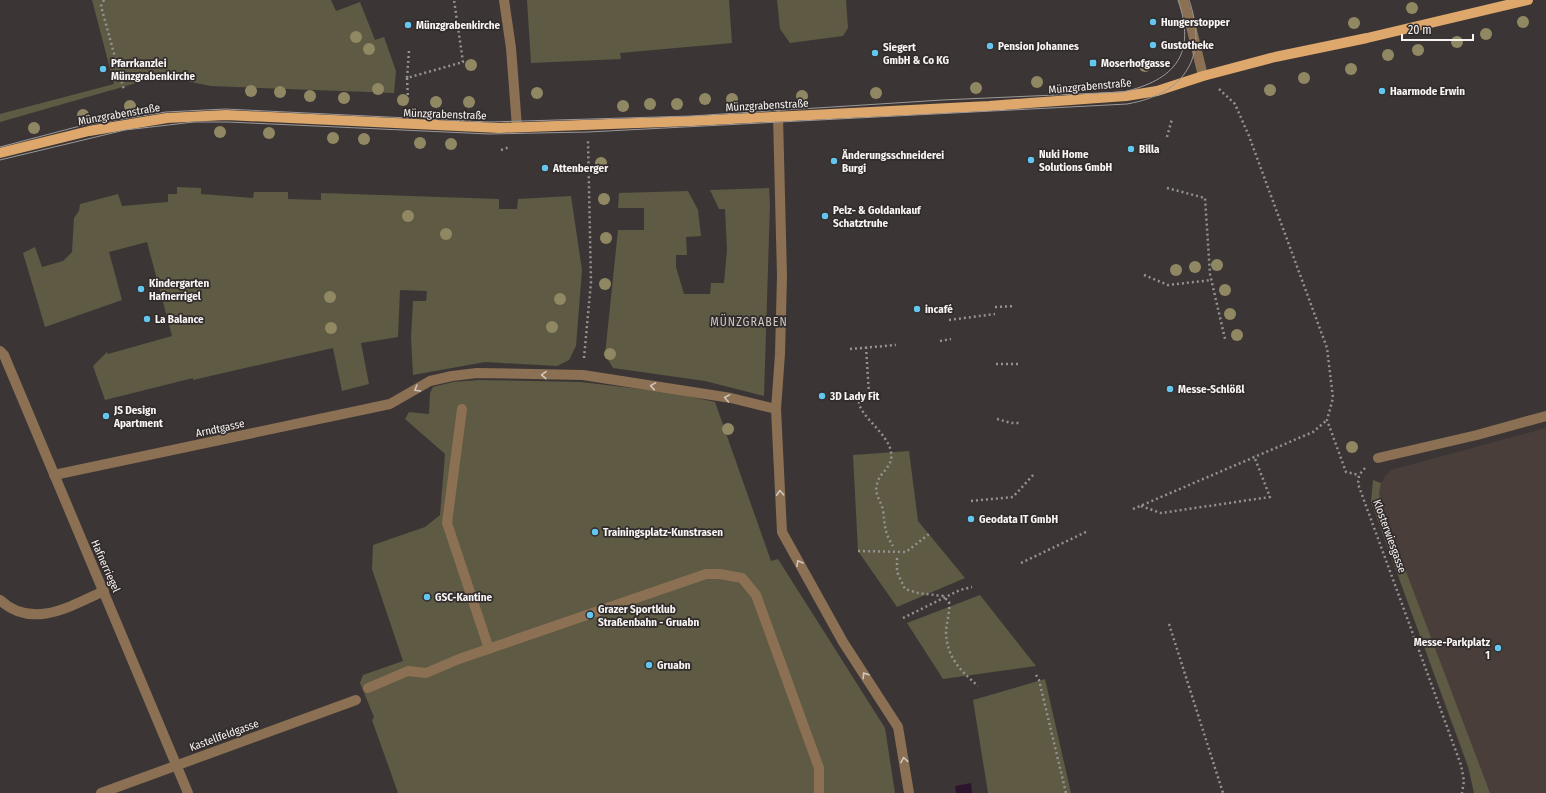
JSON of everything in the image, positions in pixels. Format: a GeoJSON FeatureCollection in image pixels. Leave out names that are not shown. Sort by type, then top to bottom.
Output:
{"type":"FeatureCollection","features":[{"type":"Feature","properties":{"kind":"main road","name":"Münzgrabenstraße"},"geometry":{"type":"LineString","coordinates":[[0,153],[89,131],[174,118],[226,115],[490,128],[778,116],[1010,104],[1126,96],[1157,91],[1203,76],[1275,57],[1367,38],[1528,0]]}},
{"type":"Feature","properties":{"kind":"street"},"geometry":{"type":"LineString","coordinates":[[504,0],[511,48],[517,127]]}},
{"type":"Feature","properties":{"kind":"street"},"geometry":{"type":"LineString","coordinates":[[1182,0],[1189,18],[1203,76]]}},
{"type":"Feature","properties":{"kind":"street"},"geometry":{"type":"LineString","coordinates":[[778,116],[782,276],[780,354],[776,409],[782,532],[843,642],[898,728],[909,793]]}},
{"type":"Feature","properties":{"kind":"street","name":"Hafnerriegel"},"geometry":{"type":"LineString","coordinates":[[0,351],[4,355],[188,793]]}},
{"type":"Feature","properties":{"kind":"street","name":"Arndtgasse"},"geometry":{"type":"LineString","coordinates":[[54,475],[390,404],[430,381],[452,376],[477,373],[583,375],[731,398],[776,409]]}},
{"type":"Feature","properties":{"kind":"street"},"geometry":{"type":"LineString","coordinates":[[462,409],[447,522],[489,648]]}},
{"type":"Feature","properties":{"kind":"street"},"geometry":{"type":"LineString","coordinates":[[1378,458],[1477,436],[1546,416]]}},
{"type":"Feature","properties":{"kind":"street"},"geometry":{"type":"LineString","coordinates":[[368,688],[408,671],[426,673],[489,648],[706,574],[720,574],[742,578],[756,596],[819,768],[819,793]]}},
{"type":"Feature","properties":{"kind":"street"},"geometry":{"type":"LineString","coordinates":[[0,600],[10,610],[44,614],[79,603],[104,591]]}},
{"type":"Feature","properties":{"kind":"street","name":"Kastellfeldgasse"},"geometry":{"type":"LineString","coordinates":[[101,793],[356,700]]}},
{"type":"Feature","properties":{"kind":"path"},"geometry":{"type":"LineString","coordinates":[[104,0],[100,6],[124,90]]}},
{"type":"Feature","properties":{"kind":"path"},"geometry":{"type":"LineString","coordinates":[[407,78],[463,62],[454,0]]}},
{"type":"Feature","properties":{"kind":"path"},"geometry":{"type":"LineString","coordinates":[[408,99],[407,78],[409,51]]}},
{"type":"Feature","properties":{"kind":"path"},"geometry":{"type":"LineString","coordinates":[[109,60],[114,58]]}},
{"type":"Feature","properties":{"kind":"path"},"geometry":{"type":"LineString","coordinates":[[1133,509],[1313,432],[1327,420],[1333,398],[1327,348],[1235,104]]}},
{"type":"Feature","properties":{"kind":"path"},"geometry":{"type":"LineString","coordinates":[[1167,137],[1172,119]]}},
{"type":"Feature","properties":{"kind":"path"},"geometry":{"type":"LineString","coordinates":[[501,150],[514,146]]}},
{"type":"Feature","properties":{"kind":"path"},"geometry":{"type":"LineString","coordinates":[[583,375],[591,282],[589,148]]}},
{"type":"Feature","properties":{"kind":"path"},"geometry":{"type":"LineString","coordinates":[[1167,188],[1205,198],[1212,280],[1225,339]]}},
{"type":"Feature","properties":{"kind":"path"},"geometry":{"type":"LineString","coordinates":[[1144,275],[1168,285],[1212,280]]}},
{"type":"Feature","properties":{"kind":"path"},"geometry":{"type":"LineString","coordinates":[[995,306],[1015,306]]}},
{"type":"Feature","properties":{"kind":"path"},"geometry":{"type":"LineString","coordinates":[[949,320],[995,314]]}},
{"type":"Feature","properties":{"kind":"path"},"geometry":{"type":"LineString","coordinates":[[940,341],[950,339]]}},
{"type":"Feature","properties":{"kind":"path"},"geometry":{"type":"LineString","coordinates":[[850,349],[896,344]]}},
{"type":"Feature","properties":{"kind":"path"},"geometry":{"type":"LineString","coordinates":[[866,347],[869,394],[860,401],[859,405],[861,411],[883,435],[891,450],[891,464],[879,479],[875,492],[883,510],[884,527],[892,546]]}},
{"type":"Feature","properties":{"kind":"path"},"geometry":{"type":"LineString","coordinates":[[996,364],[1018,364]]}},
{"type":"Feature","properties":{"kind":"path"},"geometry":{"type":"LineString","coordinates":[[997,419],[1011,423],[1021,423]]}},
{"type":"Feature","properties":{"kind":"path"},"geometry":{"type":"LineString","coordinates":[[1327,420],[1346,472],[1359,475],[1378,458]]}},
{"type":"Feature","properties":{"kind":"path"},"geometry":{"type":"LineString","coordinates":[[1141,506],[1161,514],[1270,497],[1254,456]]}},
{"type":"Feature","properties":{"kind":"path"},"geometry":{"type":"LineString","coordinates":[[971,501],[1013,497],[1034,474]]}},
{"type":"Feature","properties":{"kind":"path","name":"Klosterwiesgasse"},"geometry":{"type":"LineString","coordinates":[[1359,475],[1358,484],[1461,766],[1464,781],[1462,793]]}},
{"type":"Feature","properties":{"kind":"path"},"geometry":{"type":"LineString","coordinates":[[1021,563],[1088,531]]}},
{"type":"Feature","properties":{"kind":"path"},"geometry":{"type":"LineString","coordinates":[[858,551],[906,552],[929,534]]}},
{"type":"Feature","properties":{"kind":"path"},"geometry":{"type":"LineString","coordinates":[[897,558],[897,572],[905,589],[918,593],[943,596],[949,602],[946,629],[948,647],[958,667],[978,686]]}},
{"type":"Feature","properties":{"kind":"path"},"geometry":{"type":"LineString","coordinates":[[903,618],[945,597],[972,586]]}},
{"type":"Feature","properties":{"kind":"path"},"geometry":{"type":"LineString","coordinates":[[1169,624],[1223,793]]}},
{"type":"Feature","properties":{"kind":"path"},"geometry":{"type":"LineString","coordinates":[[1036,675],[1040,680],[1066,793]]}},
{"type":"Feature","properties":{"kind":"shaded area"},"geometry":{"type":"Polygon","coordinates":[[[92,0],[331,0],[336,11],[360,2],[375,40],[384,37],[396,71],[394,93],[211,86],[161,76],[0,122],[0,114],[114,84],[92,0]]]}},
{"type":"Feature","properties":{"kind":"shaded area"},"geometry":{"type":"Polygon","coordinates":[[[527,0],[729,0],[732,43],[620,53],[621,59],[531,63],[527,0]]]}},
{"type":"Feature","properties":{"kind":"shaded area"},"geometry":{"type":"Polygon","coordinates":[[[777,0],[846,0],[848,28],[843,36],[790,43],[780,29],[777,0]]]}},
{"type":"Feature","properties":{"kind":"shaded area"},"geometry":{"type":"Polygon","coordinates":[[[177,187],[201,188],[201,194],[253,198],[254,192],[288,192],[288,199],[321,200],[321,193],[499,199],[499,209],[517,209],[518,199],[571,196],[582,270],[576,346],[569,360],[557,366],[485,362],[413,375],[411,338],[413,301],[426,301],[427,291],[400,290],[398,337],[361,343],[369,384],[342,391],[333,348],[193,380],[193,378],[105,400],[93,366],[107,352],[108,354],[172,336],[147,242],[109,252],[122,300],[45,327],[23,253],[35,247],[42,267],[63,261],[72,252],[74,218],[79,211],[80,204],[118,194],[122,206],[168,202],[168,194],[177,194],[177,187]]]}},
{"type":"Feature","properties":{"kind":"shaded area"},"geometry":{"type":"Polygon","coordinates":[[[769,188],[770,205],[764,396],[705,381],[613,368],[605,355],[618,230],[644,230],[644,208],[618,208],[619,193],[688,191],[698,210],[701,236],[686,237],[687,255],[676,255],[676,267],[684,294],[710,294],[711,283],[724,283],[727,250],[725,209],[719,209],[710,190],[769,188]]]}},
{"type":"Feature","properties":{"kind":"shaded area","name":"Grazer Sportklub Straßenbahn - Gruabn"},"geometry":{"type":"Polygon","coordinates":[[[478,380],[581,382],[674,393],[715,402],[771,561],[778,559],[885,728],[895,793],[398,793],[372,720],[374,717],[360,683],[363,675],[403,661],[372,569],[373,545],[425,527],[440,515],[445,454],[405,419],[409,412],[429,414],[430,393],[433,387],[453,382],[478,380]]]}},
{"type":"Feature","properties":{"kind":"shaded area","name":"Messe-Parkplatz 1"},"geometry":{"type":"Polygon","coordinates":[[[1546,428],[1546,793],[1477,793],[1371,502],[1385,476],[1391,470],[1546,428]]]}},
{"type":"Feature","properties":{"kind":"shaded area"},"geometry":{"type":"Polygon","coordinates":[[[909,451],[918,521],[965,578],[897,607],[858,551],[853,455],[909,451]]]}},
{"type":"Feature","properties":{"kind":"shaded area"},"geometry":{"type":"Polygon","coordinates":[[[1373,480],[1381,483],[1379,493],[1380,503],[1490,793],[1474,793],[1468,766],[1371,502],[1373,480]]]}},
{"type":"Feature","properties":{"kind":"shaded area"},"geometry":{"type":"Polygon","coordinates":[[[980,595],[1036,666],[943,679],[907,623],[980,595]]]}},
{"type":"Feature","properties":{"kind":"shaded area"},"geometry":{"type":"Polygon","coordinates":[[[1045,679],[1071,793],[988,793],[973,700],[1045,679]]]}},
{"type":"Feature","properties":{"kind":"shaded area"},"geometry":{"type":"Polygon","coordinates":[[[971,783],[972,793],[956,793],[955,786],[971,783]]]}},
{"type":"Feature","properties":{"kind":"tram line"},"geometry":{"type":"LineString","coordinates":[[0,147],[80,126],[166,112],[225,109],[490,122],[691,116],[942,100],[1123,92],[1141,87],[1156,80],[1168,72],[1177,62],[1183,50],[1185,35],[1178,0]]}},
{"type":"Feature","properties":{"kind":"tram line"},"geometry":{"type":"LineString","coordinates":[[0,160],[125,130],[194,122],[228,122],[489,134],[588,132],[1127,104],[1147,99],[1164,92],[1177,82],[1187,70],[1193,55],[1196,39],[1194,20],[1189,0]]}},
{"type":"Feature","properties":{"kind":"place","name":"Hungerstopper"},"geometry":{"type":"Point","coordinates":[1153,22]}},
{"type":"Feature","properties":{"kind":"place","name":"Münzgrabenkirche"},"geometry":{"type":"Point","coordinates":[408,25]}},
{"type":"Feature","properties":{"kind":"place","name":"Gustotheke"},"geometry":{"type":"Point","coordinates":[1153,45]}},
{"type":"Feature","properties":{"kind":"place","name":"Pension Johannes"},"geometry":{"type":"Point","coordinates":[990,46]}},
{"type":"Feature","properties":{"kind":"place","name":"Siegert GmbH & Co KG"},"geometry":{"type":"Point","coordinates":[875,53]}},
{"type":"Feature","properties":{"kind":"place","name":"Moserhofgasse"},"geometry":{"type":"Point","coordinates":[1093,63]}},
{"type":"Feature","properties":{"kind":"place","name":"Pfarrkanzlei Münzgrabenkirche"},"geometry":{"type":"Point","coordinates":[103,69]}},
{"type":"Feature","properties":{"kind":"place","name":"Haarmode Erwin"},"geometry":{"type":"Point","coordinates":[1382,91]}},
{"type":"Feature","properties":{"kind":"place","name":"Billa"},"geometry":{"type":"Point","coordinates":[1131,149]}},
{"type":"Feature","properties":{"kind":"place","name":"Nuki Home Solutions GmbH"},"geometry":{"type":"Point","coordinates":[1031,160]}},
{"type":"Feature","properties":{"kind":"place","name":"Änderungsschneiderei Burgi"},"geometry":{"type":"Point","coordinates":[834,161]}},
{"type":"Feature","properties":{"kind":"place","name":"Attenberger"},"geometry":{"type":"Point","coordinates":[545,168]}},
{"type":"Feature","properties":{"kind":"place","name":"Pelz- & Goldankauf Schatztruhe"},"geometry":{"type":"Point","coordinates":[825,216]}},
{"type":"Feature","properties":{"kind":"place","name":"Kindergarten Hafnerrigel"},"geometry":{"type":"Point","coordinates":[141,289]}},
{"type":"Feature","properties":{"kind":"place","name":"incafé"},"geometry":{"type":"Point","coordinates":[917,309]}},
{"type":"Feature","properties":{"kind":"place","name":"La Balance"},"geometry":{"type":"Point","coordinates":[147,319]}},
{"type":"Feature","properties":{"kind":"place","name":"Messe-Schlößl"},"geometry":{"type":"Point","coordinates":[1170,389]}},
{"type":"Feature","properties":{"kind":"place","name":"3D Lady Fit"},"geometry":{"type":"Point","coordinates":[822,396]}},
{"type":"Feature","properties":{"kind":"place","name":"JS Design Apartment"},"geometry":{"type":"Point","coordinates":[106,416]}},
{"type":"Feature","properties":{"kind":"place","name":"Geodata IT GmbH"},"geometry":{"type":"Point","coordinates":[971,519]}},
{"type":"Feature","properties":{"kind":"place","name":"Trainingsplatz-Kunstrasen"},"geometry":{"type":"Point","coordinates":[595,532]}},
{"type":"Feature","properties":{"kind":"place","name":"GSC-Kantine"},"geometry":{"type":"Point","coordinates":[427,597]}},
{"type":"Feature","properties":{"kind":"place","name":"Grazer Sportklub Straßenbahn - Gruabn"},"geometry":{"type":"Point","coordinates":[590,615]}},
{"type":"Feature","properties":{"kind":"place","name":"Messe-Parkplatz 1"},"geometry":{"type":"Point","coordinates":[1498,648]}},
{"type":"Feature","properties":{"kind":"place","name":"Gruabn"},"geometry":{"type":"Point","coordinates":[649,665]}},
{"type":"Feature","properties":{"kind":"district","name":"MÜNZGRABEN"},"geometry":{"type":"Point","coordinates":[749,322]}}]}
